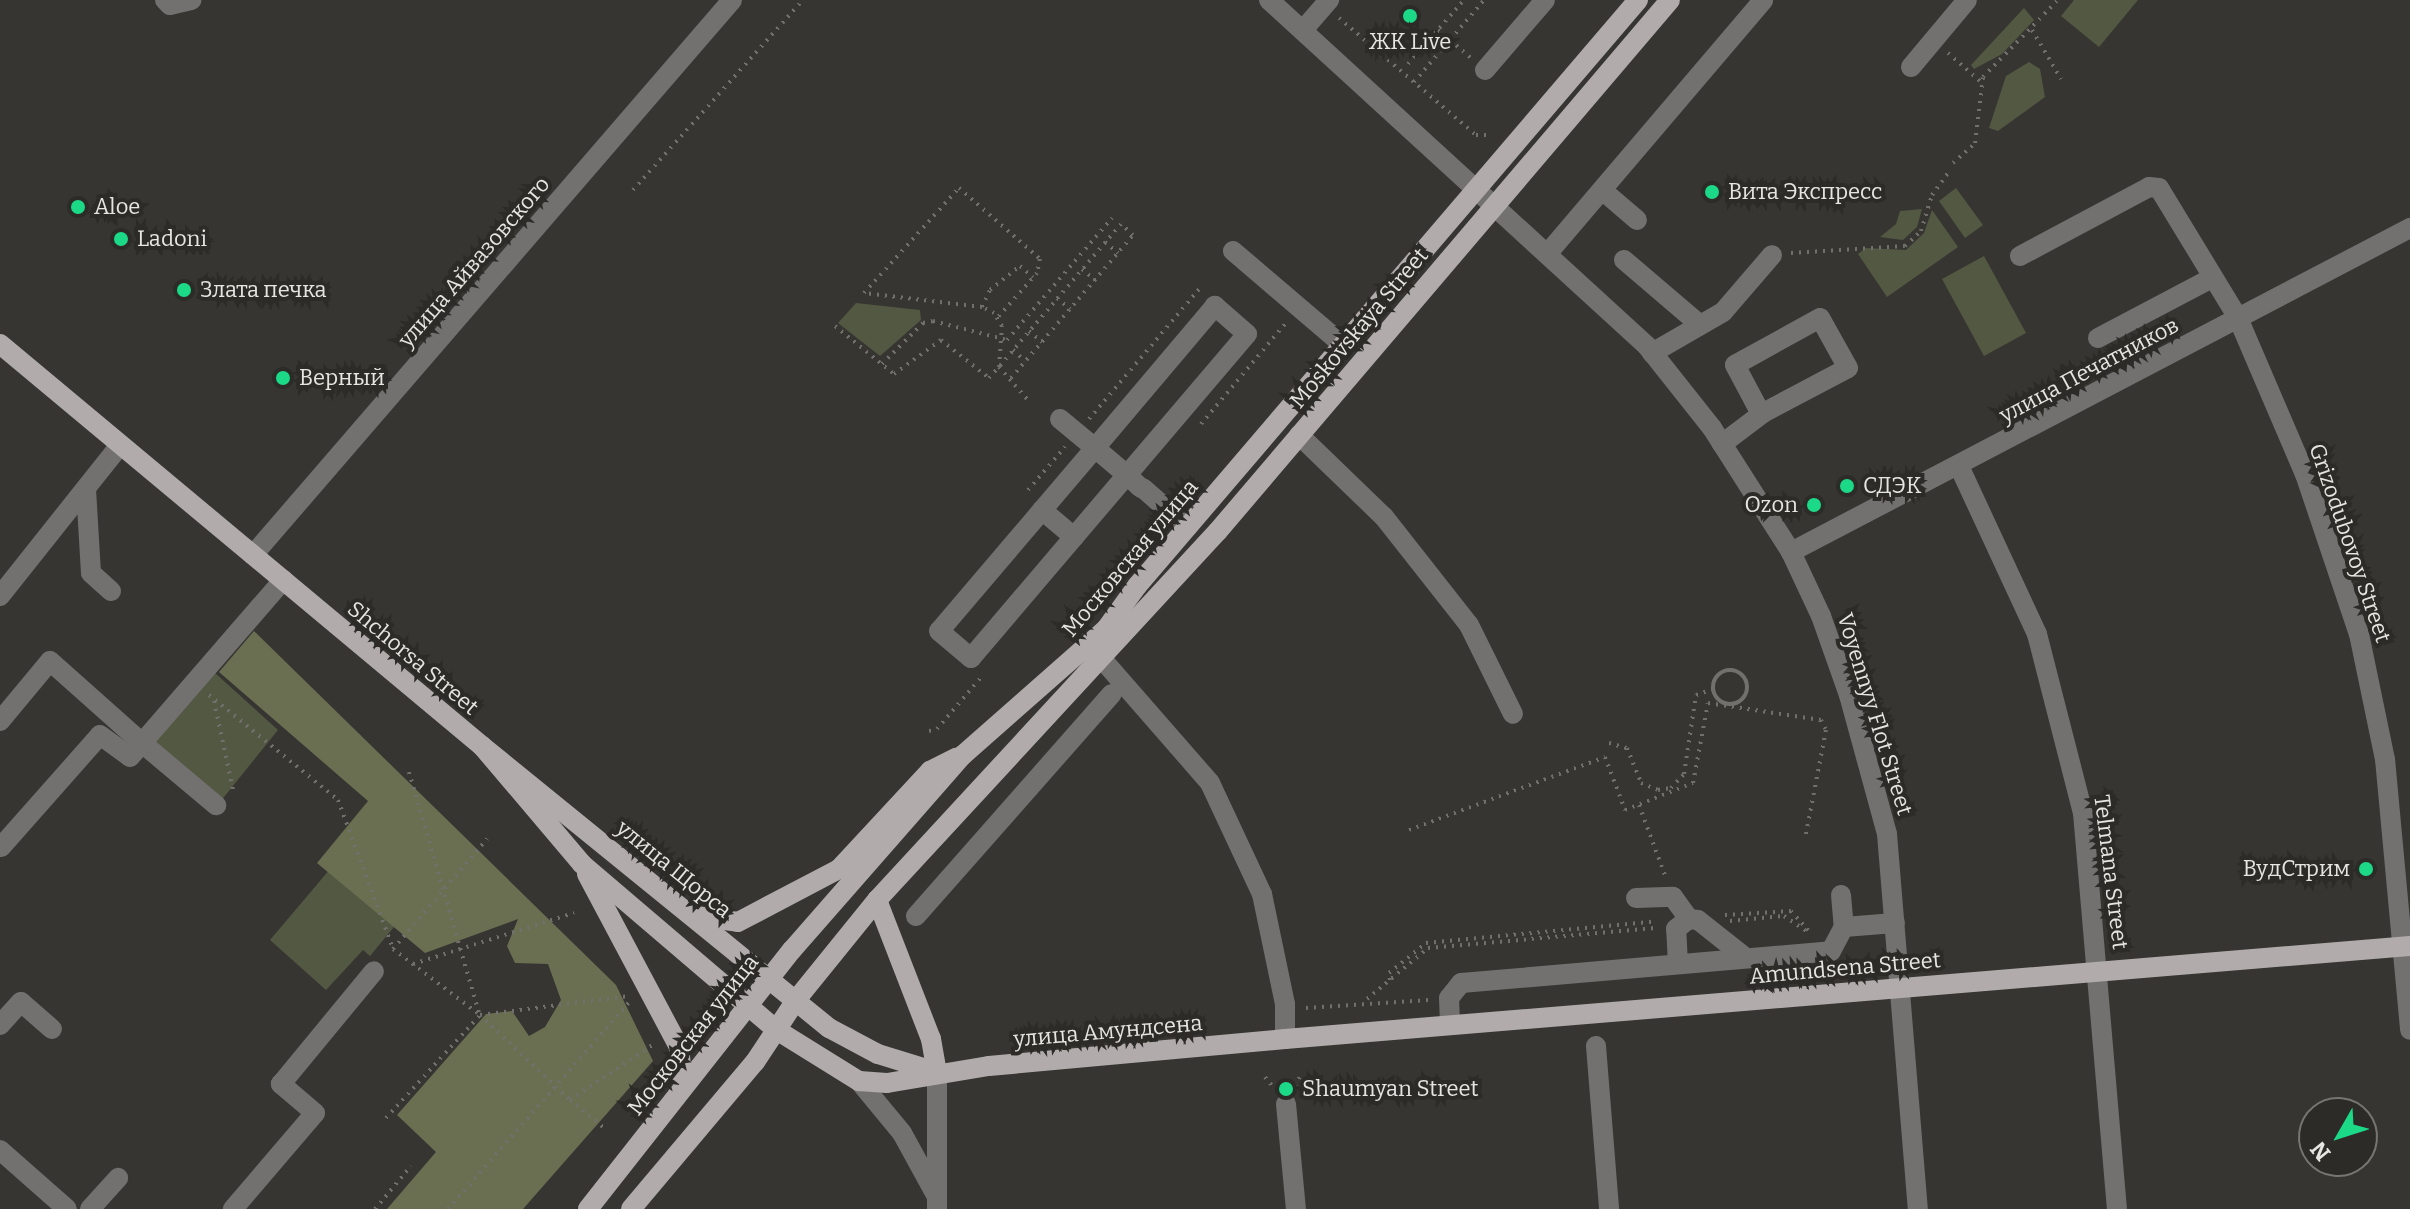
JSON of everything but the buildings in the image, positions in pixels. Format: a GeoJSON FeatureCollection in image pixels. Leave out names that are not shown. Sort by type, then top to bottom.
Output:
{"type":"FeatureCollection","features":[{"type":"Feature","properties":{"kind":"main road","name":"Московская улица"},"geometry":{"type":"LineString","coordinates":[[588,1209],[768,977],[963,755],[1106,629],[1188,527],[1638,0]]}},
{"type":"Feature","properties":{"kind":"main road","name":"Moskovskaya Street"},"geometry":{"type":"LineString","coordinates":[[1102,659],[1299,435],[1670,0]]}},
{"type":"Feature","properties":{"kind":"main road","name":"Shchorsa Street"},"geometry":{"type":"LineString","coordinates":[[0,344],[482,746],[582,864],[775,1029]]}},
{"type":"Feature","properties":{"kind":"main road","name":"Московская улица"},"geometry":{"type":"LineString","coordinates":[[631,1209],[755,1062],[796,1000],[877,900],[1005,756],[1102,659]]}},
{"type":"Feature","properties":{"kind":"main road","name":"улица Щорса"},"geometry":{"type":"LineString","coordinates":[[482,746],[796,1000],[853,1042],[937,1072]]}},
{"type":"Feature","properties":{"kind":"main road"},"geometry":{"type":"LineString","coordinates":[[693,915],[738,922],[827,876],[930,771],[963,755]]}},
{"type":"Feature","properties":{"kind":"main road"},"geometry":{"type":"LineString","coordinates":[[582,864],[679,1047],[683,1083]]}},
{"type":"Feature","properties":{"kind":"main road"},"geometry":{"type":"LineString","coordinates":[[775,1029],[859,1081],[887,1083],[937,1072],[931,1039],[877,900]]}},
{"type":"Feature","properties":{"kind":"main road","name":"Amundsena Street"},"geometry":{"type":"LineString","coordinates":[[1285,1039],[2406,946]]}},
{"type":"Feature","properties":{"kind":"main road","name":"улица Амундсена"},"geometry":{"type":"LineString","coordinates":[[937,1072],[1285,1039]]}},
{"type":"Feature","properties":{"kind":"street"},"geometry":{"type":"LineString","coordinates":[[165,0],[170,5],[191,0]]}},
{"type":"Feature","properties":{"kind":"street","name":"улица Айвазовского"},"geometry":{"type":"LineString","coordinates":[[253,555],[732,0]]}},
{"type":"Feature","properties":{"kind":"street"},"geometry":{"type":"LineString","coordinates":[[1485,70],[1545,0]]}},
{"type":"Feature","properties":{"kind":"street"},"geometry":{"type":"LineString","coordinates":[[1548,253],[1763,0]]}},
{"type":"Feature","properties":{"kind":"street"},"geometry":{"type":"LineString","coordinates":[[1911,67],[1967,0]]}},
{"type":"Feature","properties":{"kind":"street","name":"Voyennyy Flot Street"},"geometry":{"type":"LineString","coordinates":[[1276,2],[1475,192],[1548,253],[1652,353],[1722,444],[1791,552],[1821,616],[1849,695],[1887,834],[1918,1209]]}},
{"type":"Feature","properties":{"kind":"street"},"geometry":{"type":"LineString","coordinates":[[1299,27],[1323,2]]}},
{"type":"Feature","properties":{"kind":"street","name":"Grizodubovoy Street"},"geometry":{"type":"LineString","coordinates":[[2020,256],[2149,187],[2159,188],[2238,318],[2305,474],[2359,634],[2385,759],[2406,946],[2410,1030]]}},
{"type":"Feature","properties":{"kind":"street"},"geometry":{"type":"LineString","coordinates":[[1602,190],[1637,220]]}},
{"type":"Feature","properties":{"kind":"street","name":"улица Печатников"},"geometry":{"type":"LineString","coordinates":[[1791,552],[2410,228]]}},
{"type":"Feature","properties":{"kind":"street"},"geometry":{"type":"LineString","coordinates":[[1233,251],[1343,345]]}},
{"type":"Feature","properties":{"kind":"street"},"geometry":{"type":"LineString","coordinates":[[1652,353],[1723,312],[1772,255]]}},
{"type":"Feature","properties":{"kind":"street"},"geometry":{"type":"LineString","coordinates":[[1624,260],[1700,325]]}},
{"type":"Feature","properties":{"kind":"street"},"geometry":{"type":"LineString","coordinates":[[2098,338],[2212,278]]}},
{"type":"Feature","properties":{"kind":"street"},"geometry":{"type":"LineString","coordinates":[[1215,306],[1247,334],[971,658],[939,631],[1095,448],[1215,306]]}},
{"type":"Feature","properties":{"kind":"street"},"geometry":{"type":"LineString","coordinates":[[1722,444],[1761,414],[1848,368],[1820,318],[1735,365],[1761,414]]}},
{"type":"Feature","properties":{"kind":"street"},"geometry":{"type":"LineString","coordinates":[[1060,419],[1188,527]]}},
{"type":"Feature","properties":{"kind":"street"},"geometry":{"type":"LineString","coordinates":[[1299,435],[1384,517],[1469,625],[1513,714]]}},
{"type":"Feature","properties":{"kind":"street"},"geometry":{"type":"LineString","coordinates":[[0,596],[120,445]]}},
{"type":"Feature","properties":{"kind":"street","name":"Telmana Street"},"geometry":{"type":"LineString","coordinates":[[1959,466],[2037,634],[2083,813],[2099,971],[2117,1209]]}},
{"type":"Feature","properties":{"kind":"street"},"geometry":{"type":"LineString","coordinates":[[86,489],[91,573],[111,591]]}},
{"type":"Feature","properties":{"kind":"street"},"geometry":{"type":"LineString","coordinates":[[1042,510],[1074,537]]}},
{"type":"Feature","properties":{"kind":"street"},"geometry":{"type":"LineString","coordinates":[[1,847],[100,735],[130,757],[283,580]]}},
{"type":"Feature","properties":{"kind":"street"},"geometry":{"type":"LineString","coordinates":[[1102,659],[1210,783],[1262,894],[1285,1004],[1285,1039]]}},
{"type":"Feature","properties":{"kind":"street"},"geometry":{"type":"LineString","coordinates":[[0,721],[50,661],[142,743],[227,804]]}},
{"type":"Feature","properties":{"kind":"street"},"geometry":{"type":"LineString","coordinates":[[916,916],[1112,694]]}},
{"type":"Feature","properties":{"kind":"street"},"geometry":{"type":"LineString","coordinates":[[1450,1025],[1449,998],[1461,983],[1831,951],[1844,927],[1841,895]]}},
{"type":"Feature","properties":{"kind":"street"},"geometry":{"type":"LineString","coordinates":[[1636,898],[1673,897],[1689,922],[1746,958]]}},
{"type":"Feature","properties":{"kind":"street"},"geometry":{"type":"LineString","coordinates":[[1678,964],[1689,922]]}},
{"type":"Feature","properties":{"kind":"street"},"geometry":{"type":"LineString","coordinates":[[1844,927],[1895,923]]}},
{"type":"Feature","properties":{"kind":"street"},"geometry":{"type":"LineString","coordinates":[[233,1209],[315,1113],[281,1084],[374,971]]}},
{"type":"Feature","properties":{"kind":"street"},"geometry":{"type":"LineString","coordinates":[[0,1025],[21,1002],[52,1029]]}},
{"type":"Feature","properties":{"kind":"street"},"geometry":{"type":"LineString","coordinates":[[1596,1046],[1609,1209]]}},
{"type":"Feature","properties":{"kind":"street"},"geometry":{"type":"LineString","coordinates":[[936,1202],[941,1131],[937,1072]]}},
{"type":"Feature","properties":{"kind":"street"},"geometry":{"type":"LineString","coordinates":[[859,1081],[902,1133],[936,1202]]}},
{"type":"Feature","properties":{"kind":"street"},"geometry":{"type":"LineString","coordinates":[[1286,1104],[1296,1209]]}},
{"type":"Feature","properties":{"kind":"street"},"geometry":{"type":"LineString","coordinates":[[4,1162],[67,1209]]}},
{"type":"Feature","properties":{"kind":"street"},"geometry":{"type":"LineString","coordinates":[[90,1209],[118,1178]]}},
{"type":"Feature","properties":{"kind":"path"},"geometry":{"type":"LineString","coordinates":[[633,190],[803,0]]}},
{"type":"Feature","properties":{"kind":"path"},"geometry":{"type":"LineString","coordinates":[[1408,64],[1464,0]]}},
{"type":"Feature","properties":{"kind":"path"},"geometry":{"type":"LineString","coordinates":[[1414,82],[1484,0]]}},
{"type":"Feature","properties":{"kind":"path"},"geometry":{"type":"LineString","coordinates":[[1953,163],[1975,143],[1982,83],[2058,0]]}},
{"type":"Feature","properties":{"kind":"path"},"geometry":{"type":"LineString","coordinates":[[1323,2],[1476,135],[1489,135]]}},
{"type":"Feature","properties":{"kind":"path"},"geometry":{"type":"LineString","coordinates":[[1438,29],[1485,70]]}},
{"type":"Feature","properties":{"kind":"path"},"geometry":{"type":"LineString","coordinates":[[2032,30],[2061,79]]}},
{"type":"Feature","properties":{"kind":"path"},"geometry":{"type":"LineString","coordinates":[[1933,41],[1982,83]]}},
{"type":"Feature","properties":{"kind":"path"},"geometry":{"type":"LineString","coordinates":[[1772,255],[1905,246],[1921,231],[1932,195],[1948,173]]}},
{"type":"Feature","properties":{"kind":"path"},"geometry":{"type":"LineString","coordinates":[[997,318],[1034,277],[1040,259],[959,188],[864,293],[982,307],[997,318],[1002,342],[999,367]]}},
{"type":"Feature","properties":{"kind":"path"},"geometry":{"type":"LineString","coordinates":[[1002,342],[1112,218]]}},
{"type":"Feature","properties":{"kind":"path"},"geometry":{"type":"LineString","coordinates":[[835,326],[894,374],[941,340],[989,378],[1121,224],[1133,235],[1011,378]]}},
{"type":"Feature","properties":{"kind":"path"},"geometry":{"type":"LineString","coordinates":[[1105,242],[1118,253]]}},
{"type":"Feature","properties":{"kind":"path"},"geometry":{"type":"LineString","coordinates":[[982,307],[990,290],[1020,266],[1034,277]]}},
{"type":"Feature","properties":{"kind":"path"},"geometry":{"type":"LineString","coordinates":[[1082,269],[1095,280]]}},
{"type":"Feature","properties":{"kind":"path"},"geometry":{"type":"LineString","coordinates":[[1028,490],[1201,287]]}},
{"type":"Feature","properties":{"kind":"path"},"geometry":{"type":"LineString","coordinates":[[1057,298],[1070,309]]}},
{"type":"Feature","properties":{"kind":"path"},"geometry":{"type":"LineString","coordinates":[[882,364],[923,323],[933,321],[1002,342]]}},
{"type":"Feature","properties":{"kind":"path"},"geometry":{"type":"LineString","coordinates":[[1029,331],[1042,342]]}},
{"type":"Feature","properties":{"kind":"path"},"geometry":{"type":"LineString","coordinates":[[1013,350],[1025,361]]}},
{"type":"Feature","properties":{"kind":"path"},"geometry":{"type":"LineString","coordinates":[[999,367],[1027,399]]}},
{"type":"Feature","properties":{"kind":"path"},"geometry":{"type":"LineString","coordinates":[[1713,689],[1718,674],[1740,673],[1745,693],[1726,705]]}},
{"type":"Feature","properties":{"kind":"path"},"geometry":{"type":"LineString","coordinates":[[1713,689],[1726,705]]}},
{"type":"Feature","properties":{"kind":"path"},"geometry":{"type":"LineString","coordinates":[[1672,790],[1684,774],[1696,695],[1713,689]]}},
{"type":"Feature","properties":{"kind":"path"},"geometry":{"type":"LineString","coordinates":[[205,693],[338,800],[393,949],[480,1015],[553,1085],[603,1127]]}},
{"type":"Feature","properties":{"kind":"path"},"geometry":{"type":"LineString","coordinates":[[213,699],[227,804]]}},
{"type":"Feature","properties":{"kind":"path"},"geometry":{"type":"LineString","coordinates":[[1409,830],[1605,757],[1625,810],[1693,783],[1708,703],[1821,720],[1826,730],[1805,839]]}},
{"type":"Feature","properties":{"kind":"path"},"geometry":{"type":"LineString","coordinates":[[1609,743],[1627,748],[1641,783],[1658,790],[1672,790]]}},
{"type":"Feature","properties":{"kind":"path"},"geometry":{"type":"LineString","coordinates":[[409,772],[464,950],[480,1015]]}},
{"type":"Feature","properties":{"kind":"path"},"geometry":{"type":"LineString","coordinates":[[1639,805],[1673,897]]}},
{"type":"Feature","properties":{"kind":"path"},"geometry":{"type":"LineString","coordinates":[[393,949],[487,839]]}},
{"type":"Feature","properties":{"kind":"path"},"geometry":{"type":"LineString","coordinates":[[1367,999],[1428,948],[1689,922],[1784,909],[1806,922],[1814,937]]}},
{"type":"Feature","properties":{"kind":"path"},"geometry":{"type":"LineString","coordinates":[[413,964],[574,913]]}},
{"type":"Feature","properties":{"kind":"path"},"geometry":{"type":"LineString","coordinates":[[1390,980],[1389,973],[1426,943],[1689,922],[1784,916],[1831,951]]}},
{"type":"Feature","properties":{"kind":"path"},"geometry":{"type":"LineString","coordinates":[[386,1118],[480,1015],[635,995],[553,1085],[448,1209]]}},
{"type":"Feature","properties":{"kind":"path"},"geometry":{"type":"LineString","coordinates":[[570,1100],[660,1040]]}},
{"type":"Feature","properties":{"kind":"path"},"geometry":{"type":"LineString","coordinates":[[375,1209],[411,1166]]}},
{"type":"Feature","properties":{"kind":"green space"},"geometry":{"type":"Polygon","coordinates":[[[2074,0],[2138,0],[2099,47],[2061,16],[2074,0]]]}},
{"type":"Feature","properties":{"kind":"green space"},"geometry":{"type":"Polygon","coordinates":[[[2024,8],[2034,20],[2002,54],[1974,69],[1971,65],[2024,8]]]}},
{"type":"Feature","properties":{"kind":"green space"},"geometry":{"type":"Polygon","coordinates":[[[2029,62],[2040,69],[2045,97],[1998,131],[1989,128],[2006,76],[2029,62]]]}},
{"type":"Feature","properties":{"kind":"green space"},"geometry":{"type":"Polygon","coordinates":[[[1956,188],[1983,225],[1965,238],[1939,201],[1956,188]]]}},
{"type":"Feature","properties":{"kind":"green space"},"geometry":{"type":"Polygon","coordinates":[[[1922,209],[1917,227],[1903,240],[1880,237],[1896,224],[1900,211],[1922,209]]]}},
{"type":"Feature","properties":{"kind":"green space"},"geometry":{"type":"Polygon","coordinates":[[[1932,210],[1958,247],[1887,297],[1858,254],[1866,248],[1906,250],[1924,233],[1932,210]]]}},
{"type":"Feature","properties":{"kind":"green space"},"geometry":{"type":"Polygon","coordinates":[[[1984,256],[2026,333],[1984,356],[1942,279],[1984,256]]]}},
{"type":"Feature","properties":{"kind":"green space"},"geometry":{"type":"Polygon","coordinates":[[[856,303],[920,310],[921,320],[880,356],[838,323],[856,303]]]}},
{"type":"Feature","properties":{"kind":"green space"},"geometry":{"type":"Polygon","coordinates":[[[254,631],[616,985],[653,1061],[523,1209],[387,1209],[436,1152],[397,1115],[486,1014],[512,1011],[529,1036],[545,1027],[561,1000],[548,964],[515,963],[507,946],[518,919],[425,953],[317,863],[368,801],[219,672],[254,631]]]}},
{"type":"Feature","properties":{"kind":"green space"},"geometry":{"type":"Polygon","coordinates":[[[214,672],[278,730],[220,802],[149,743],[214,672]]]}},
{"type":"Feature","properties":{"kind":"green space"},"geometry":{"type":"Polygon","coordinates":[[[358,836],[422,893],[370,956],[363,950],[326,990],[270,940],[358,836]]]}},
{"type":"Feature","properties":{"kind":"place","name":"ЖК Live"},"geometry":{"type":"Point","coordinates":[1410,16]}},
{"type":"Feature","properties":{"kind":"place","name":"Вита Экспресс"},"geometry":{"type":"Point","coordinates":[1712,192]}},
{"type":"Feature","properties":{"kind":"place","name":"Aloe"},"geometry":{"type":"Point","coordinates":[78,207]}},
{"type":"Feature","properties":{"kind":"place","name":"Ladoni"},"geometry":{"type":"Point","coordinates":[121,239]}},
{"type":"Feature","properties":{"kind":"place","name":"Злата печка"},"geometry":{"type":"Point","coordinates":[184,290]}},
{"type":"Feature","properties":{"kind":"place","name":"Верный"},"geometry":{"type":"Point","coordinates":[283,378]}},
{"type":"Feature","properties":{"kind":"place","name":"СДЭК"},"geometry":{"type":"Point","coordinates":[1847,486]}},
{"type":"Feature","properties":{"kind":"place","name":"Ozon"},"geometry":{"type":"Point","coordinates":[1814,505]}},
{"type":"Feature","properties":{"kind":"place","name":"ВудСтрим"},"geometry":{"type":"Point","coordinates":[2366,869]}},
{"type":"Feature","properties":{"kind":"place","name":"Shaumyan Street"},"geometry":{"type":"Point","coordinates":[1286,1089]}}]}
